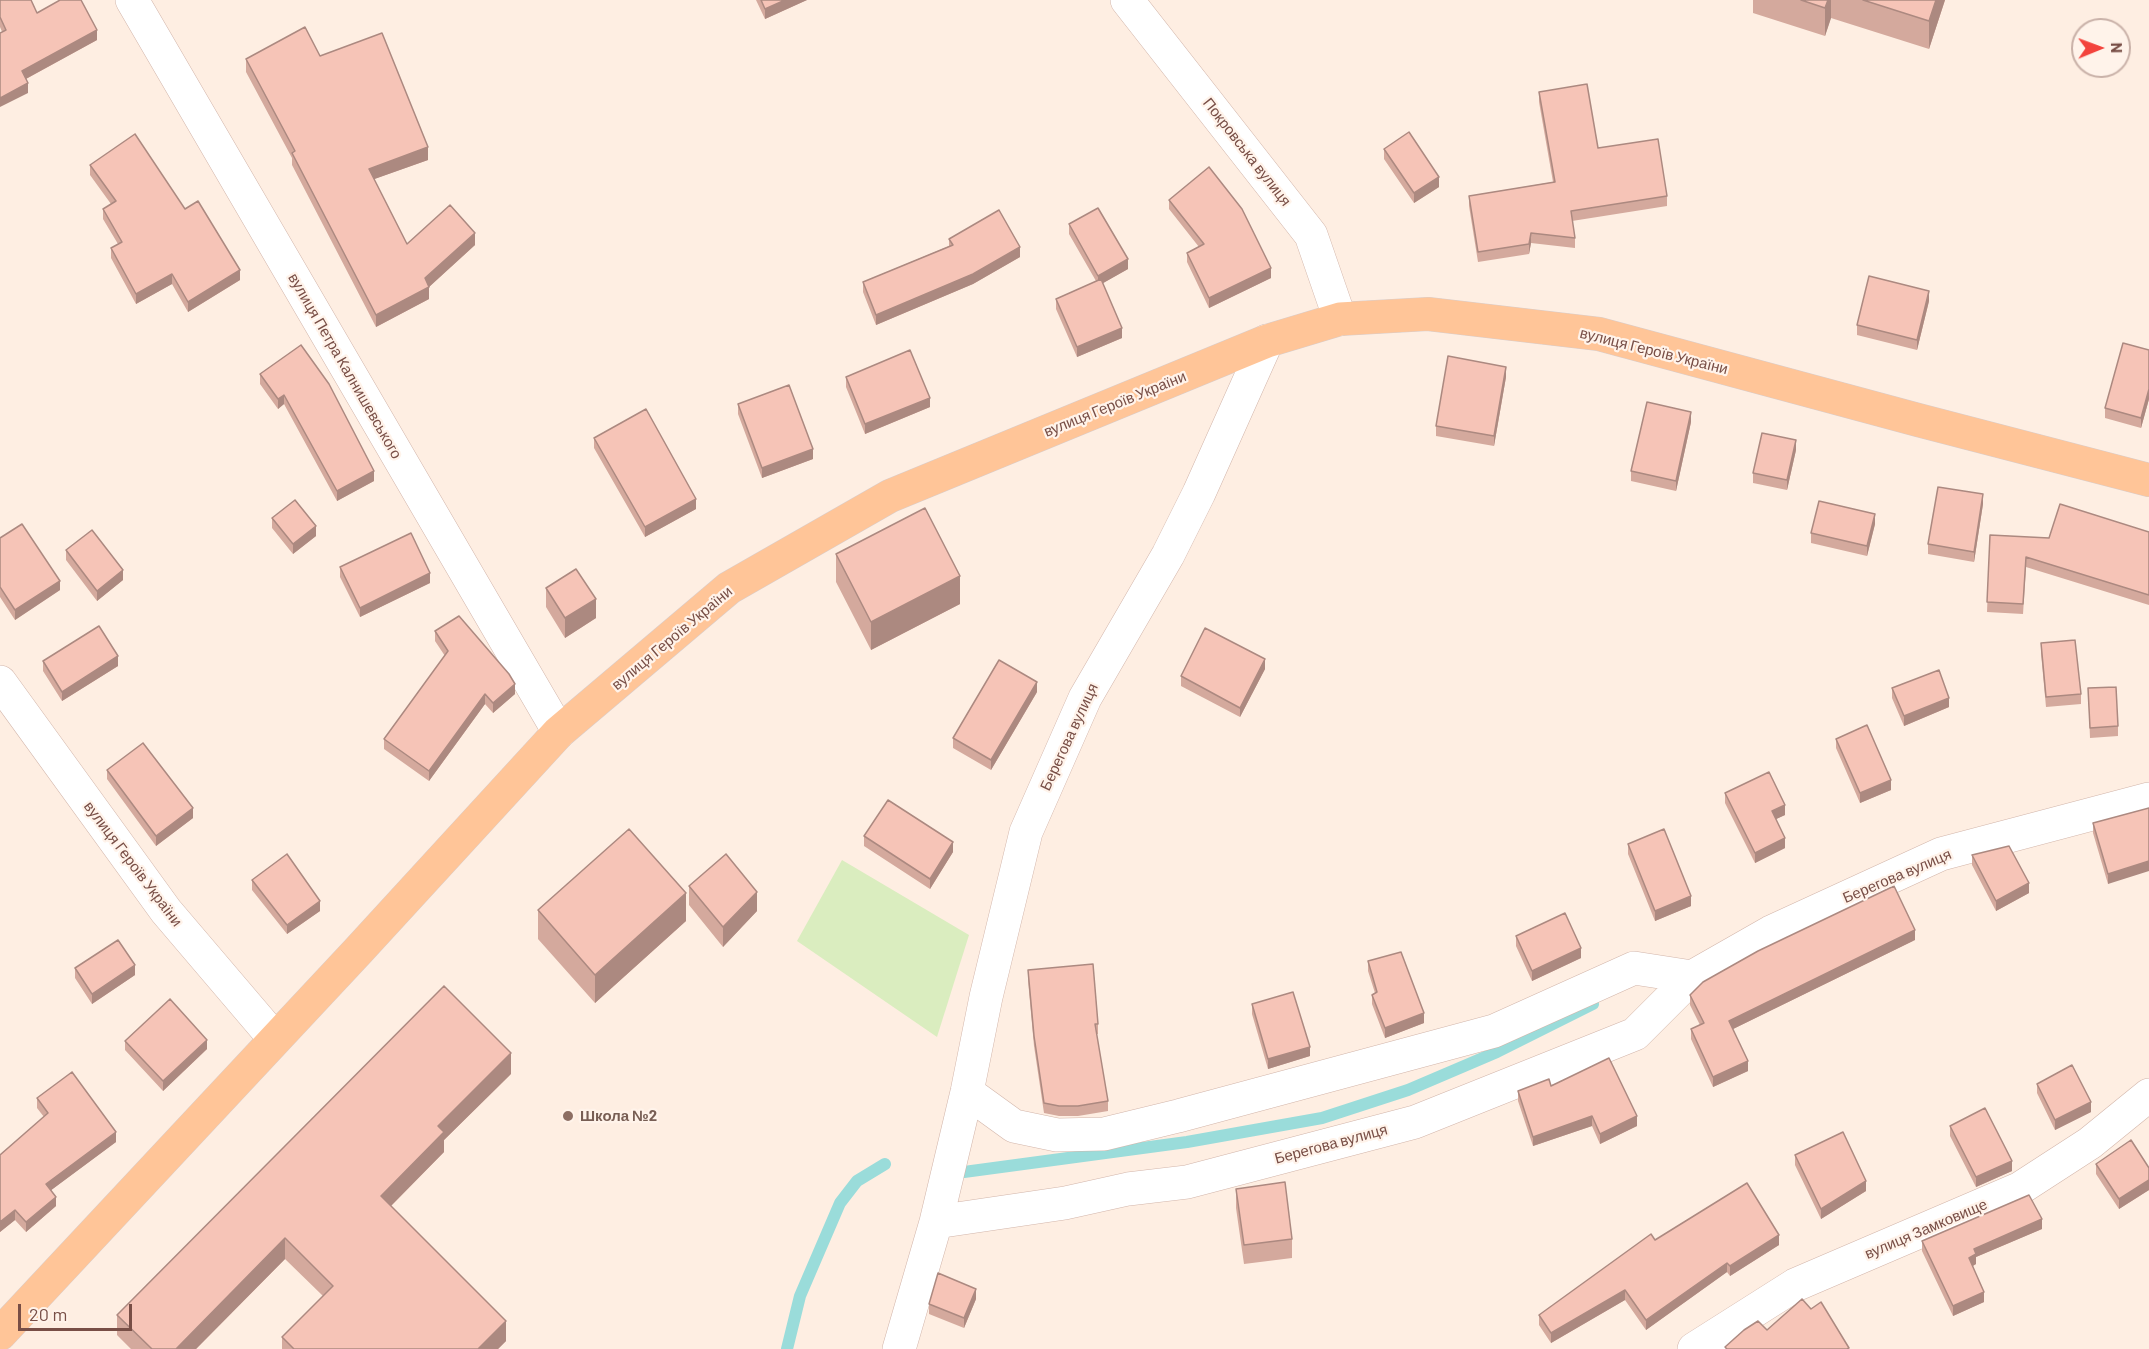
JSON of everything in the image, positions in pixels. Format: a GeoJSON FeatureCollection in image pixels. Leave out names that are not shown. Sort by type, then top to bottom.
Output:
{"type":"FeatureCollection","features":[{"type":"Feature","properties":{"kind":"main road","name":"вулиця Героїв України"},"geometry":{"type":"LineString","coordinates":[[0,1334],[559,732],[729,588],[890,496],[1267,341],[1340,319],[1428,314],[1599,334],[2149,480]]}},
{"type":"Feature","properties":{"kind":"street","name":"вулиця Петра Калнишевського"},"geometry":{"type":"LineString","coordinates":[[132,0],[559,732]]}},
{"type":"Feature","properties":{"kind":"street","name":"Покровська вулиця"},"geometry":{"type":"LineString","coordinates":[[1127,0],[1311,235],[1340,319]]}},
{"type":"Feature","properties":{"kind":"street","name":"Берегова вулиця"},"geometry":{"type":"LineString","coordinates":[[900,1348],[936,1222],[1026,832],[1085,698],[1168,555],[1199,493],[1267,341]]}},
{"type":"Feature","properties":{"kind":"street","name":"вулиця Героїв України"},"geometry":{"type":"LineString","coordinates":[[0,682],[166,911],[274,1040]]}},
{"type":"Feature","properties":{"kind":"street","name":"Берегова вулиця"},"geometry":{"type":"LineString","coordinates":[[936,1222],[1065,1203],[1128,1189],[1187,1182],[1415,1122],[1635,1034],[1692,977],[1771,932],[1941,854],[2149,799]]}},
{"type":"Feature","properties":{"kind":"street"},"geometry":{"type":"LineString","coordinates":[[967,1092],[1014,1126],[1056,1135],[1104,1134],[1190,1113],[1494,1030],[1634,968],[1692,977]]}},
{"type":"Feature","properties":{"kind":"street","name":"вулиця Замковище"},"geometry":{"type":"LineString","coordinates":[[1694,1349],[1795,1285],[2019,1189],[2090,1143],[2149,1095]]}},
{"type":"Feature","properties":{"kind":"green space"},"geometry":{"type":"Polygon","coordinates":[[[842,860],[969,935],[937,1037],[797,941],[842,860]]]}},
{"type":"Feature","properties":{"kind":"building"},"geometry":{"type":"Polygon","coordinates":[[[0,0],[31,0],[37,13],[60,0],[81,0],[97,30],[22,71],[28,83],[0,98],[0,33],[6,30],[0,17],[0,0]]]}},
{"type":"Feature","properties":{"kind":"building"},"geometry":{"type":"Polygon","coordinates":[[[761,0],[785,0],[765,9],[761,0]]]}},
{"type":"Feature","properties":{"kind":"building"},"geometry":{"type":"Polygon","coordinates":[[[1801,0],[1828,0],[1825,8],[1801,0]]]}},
{"type":"Feature","properties":{"kind":"building"},"geometry":{"type":"Polygon","coordinates":[[[1863,0],[1936,0],[1929,21],[1863,0]]]}},
{"type":"Feature","properties":{"kind":"building"},"geometry":{"type":"Polygon","coordinates":[[[305,27],[320,56],[382,33],[428,147],[369,169],[407,244],[450,205],[475,233],[425,278],[429,287],[376,315],[292,153],[295,151],[246,59],[305,27]]]}},
{"type":"Feature","properties":{"kind":"building"},"geometry":{"type":"Polygon","coordinates":[[[1587,84],[1598,148],[1658,139],[1667,196],[1571,211],[1575,238],[1531,233],[1529,244],[1478,252],[1469,196],[1555,182],[1539,92],[1587,84]]]}},
{"type":"Feature","properties":{"kind":"building"},"geometry":{"type":"Polygon","coordinates":[[[1409,132],[1439,177],[1414,193],[1384,149],[1409,132]]]}},
{"type":"Feature","properties":{"kind":"building"},"geometry":{"type":"Polygon","coordinates":[[[135,134],[185,209],[198,201],[240,270],[188,302],[172,274],[136,294],[111,248],[122,242],[103,209],[116,201],[90,165],[135,134]]]}},
{"type":"Feature","properties":{"kind":"building"},"geometry":{"type":"Polygon","coordinates":[[[1209,167],[1242,209],[1271,268],[1209,298],[1187,253],[1204,244],[1169,200],[1209,167]]]}},
{"type":"Feature","properties":{"kind":"building"},"geometry":{"type":"Polygon","coordinates":[[[1098,208],[1128,259],[1098,276],[1069,224],[1098,208]]]}},
{"type":"Feature","properties":{"kind":"building"},"geometry":{"type":"Polygon","coordinates":[[[999,210],[1020,247],[973,274],[876,315],[863,282],[953,245],[949,239],[999,210]]]}},
{"type":"Feature","properties":{"kind":"building"},"geometry":{"type":"Polygon","coordinates":[[[1869,276],[1929,291],[1917,340],[1857,325],[1869,276]]]}},
{"type":"Feature","properties":{"kind":"building"},"geometry":{"type":"Polygon","coordinates":[[[1101,279],[1122,328],[1077,347],[1056,299],[1101,279]]]}},
{"type":"Feature","properties":{"kind":"building"},"geometry":{"type":"Polygon","coordinates":[[[2123,343],[2149,350],[2149,389],[2141,418],[2105,408],[2123,343]]]}},
{"type":"Feature","properties":{"kind":"building"},"geometry":{"type":"Polygon","coordinates":[[[301,345],[329,384],[374,471],[337,491],[284,395],[278,399],[260,374],[301,345]]]}},
{"type":"Feature","properties":{"kind":"building"},"geometry":{"type":"Polygon","coordinates":[[[910,350],[930,398],[865,424],[846,377],[910,350]]]}},
{"type":"Feature","properties":{"kind":"building"},"geometry":{"type":"Polygon","coordinates":[[[1448,356],[1506,367],[1494,436],[1436,426],[1448,356]]]}},
{"type":"Feature","properties":{"kind":"building"},"geometry":{"type":"Polygon","coordinates":[[[789,385],[813,449],[762,468],[738,404],[789,385]]]}},
{"type":"Feature","properties":{"kind":"building"},"geometry":{"type":"Polygon","coordinates":[[[1647,402],[1691,412],[1676,481],[1631,471],[1647,402]]]}},
{"type":"Feature","properties":{"kind":"building"},"geometry":{"type":"Polygon","coordinates":[[[646,409],[696,499],[645,527],[594,438],[646,409]]]}},
{"type":"Feature","properties":{"kind":"building"},"geometry":{"type":"Polygon","coordinates":[[[1762,433],[1796,440],[1787,480],[1753,473],[1762,433]]]}},
{"type":"Feature","properties":{"kind":"building"},"geometry":{"type":"Polygon","coordinates":[[[1938,487],[1983,494],[1974,552],[1928,544],[1938,487]]]}},
{"type":"Feature","properties":{"kind":"building"},"geometry":{"type":"Polygon","coordinates":[[[295,500],[316,526],[293,544],[272,518],[295,500]]]}},
{"type":"Feature","properties":{"kind":"building"},"geometry":{"type":"Polygon","coordinates":[[[1819,501],[1875,514],[1867,546],[1811,533],[1819,501]]]}},
{"type":"Feature","properties":{"kind":"building"},"geometry":{"type":"Polygon","coordinates":[[[2060,504],[2149,532],[2149,595],[2026,557],[2023,604],[1987,602],[1990,535],[2049,538],[2060,504]]]}},
{"type":"Feature","properties":{"kind":"building"},"geometry":{"type":"Polygon","coordinates":[[[925,508],[960,576],[871,622],[836,554],[925,508]]]}},
{"type":"Feature","properties":{"kind":"building"},"geometry":{"type":"Polygon","coordinates":[[[22,524],[60,581],[15,610],[0,587],[0,538],[22,524]]]}},
{"type":"Feature","properties":{"kind":"building"},"geometry":{"type":"Polygon","coordinates":[[[92,530],[123,570],[97,591],[66,550],[92,530]]]}},
{"type":"Feature","properties":{"kind":"building"},"geometry":{"type":"Polygon","coordinates":[[[411,533],[430,573],[360,608],[340,567],[411,533]]]}},
{"type":"Feature","properties":{"kind":"building"},"geometry":{"type":"Polygon","coordinates":[[[576,569],[596,599],[565,618],[546,588],[576,569]]]}},
{"type":"Feature","properties":{"kind":"building"},"geometry":{"type":"Polygon","coordinates":[[[459,616],[515,684],[493,703],[485,694],[429,771],[384,739],[448,651],[435,631],[459,616]]]}},
{"type":"Feature","properties":{"kind":"building"},"geometry":{"type":"Polygon","coordinates":[[[99,626],[118,656],[62,692],[43,661],[99,626]]]}},
{"type":"Feature","properties":{"kind":"building"},"geometry":{"type":"Polygon","coordinates":[[[1205,628],[1265,659],[1240,708],[1181,676],[1205,628]]]}},
{"type":"Feature","properties":{"kind":"building"},"geometry":{"type":"Polygon","coordinates":[[[2075,640],[2081,694],[2046,697],[2041,643],[2075,640]]]}},
{"type":"Feature","properties":{"kind":"building"},"geometry":{"type":"Polygon","coordinates":[[[999,660],[1037,682],[991,760],[953,738],[999,660]]]}},
{"type":"Feature","properties":{"kind":"building"},"geometry":{"type":"Polygon","coordinates":[[[1939,670],[1949,698],[1904,716],[1892,688],[1939,670]]]}},
{"type":"Feature","properties":{"kind":"building"},"geometry":{"type":"Polygon","coordinates":[[[2116,687],[2118,726],[2090,728],[2088,688],[2116,687]]]}},
{"type":"Feature","properties":{"kind":"building"},"geometry":{"type":"Polygon","coordinates":[[[1867,725],[1891,780],[1860,793],[1836,739],[1867,725]]]}},
{"type":"Feature","properties":{"kind":"building"},"geometry":{"type":"Polygon","coordinates":[[[143,743],[193,808],[156,836],[107,770],[143,743]]]}},
{"type":"Feature","properties":{"kind":"building"},"geometry":{"type":"Polygon","coordinates":[[[1769,772],[1785,805],[1772,811],[1785,838],[1755,853],[1725,793],[1769,772]]]}},
{"type":"Feature","properties":{"kind":"building"},"geometry":{"type":"Polygon","coordinates":[[[888,800],[953,842],[930,879],[864,836],[888,800]]]}},
{"type":"Feature","properties":{"kind":"building"},"geometry":{"type":"Polygon","coordinates":[[[2149,808],[2149,861],[2108,874],[2093,823],[2149,808]]]}},
{"type":"Feature","properties":{"kind":"building"},"geometry":{"type":"Polygon","coordinates":[[[629,829],[686,893],[595,975],[538,910],[629,829]]]}},
{"type":"Feature","properties":{"kind":"building"},"geometry":{"type":"Polygon","coordinates":[[[1664,829],[1691,896],[1655,911],[1628,844],[1664,829]]]}},
{"type":"Feature","properties":{"kind":"building"},"geometry":{"type":"Polygon","coordinates":[[[2009,846],[2029,883],[1996,901],[1972,855],[2009,846]]]}},
{"type":"Feature","properties":{"kind":"building"},"geometry":{"type":"Polygon","coordinates":[[[287,854],[320,901],[287,925],[252,880],[287,854]]]}},
{"type":"Feature","properties":{"kind":"building"},"geometry":{"type":"Polygon","coordinates":[[[726,854],[757,892],[723,927],[689,886],[726,854]]]}},
{"type":"Feature","properties":{"kind":"building"},"geometry":{"type":"Polygon","coordinates":[[[1894,886],[1915,930],[1729,1021],[1748,1061],[1713,1077],[1691,1029],[1704,1023],[1690,995],[1703,982],[1758,951],[1894,886]]]}},
{"type":"Feature","properties":{"kind":"building"},"geometry":{"type":"Polygon","coordinates":[[[1565,913],[1581,948],[1532,971],[1516,936],[1565,913]]]}},
{"type":"Feature","properties":{"kind":"building"},"geometry":{"type":"Polygon","coordinates":[[[118,940],[135,965],[92,994],[75,968],[118,940]]]}},
{"type":"Feature","properties":{"kind":"building"},"geometry":{"type":"Polygon","coordinates":[[[1401,952],[1424,1013],[1385,1028],[1372,995],[1377,992],[1368,961],[1401,952]]]}},
{"type":"Feature","properties":{"kind":"building"},"geometry":{"type":"Polygon","coordinates":[[[1093,964],[1098,1024],[1095,1024],[1108,1101],[1078,1106],[1044,1103],[1034,1036],[1028,970],[1093,964]]]}},
{"type":"Feature","properties":{"kind":"building"},"geometry":{"type":"Polygon","coordinates":[[[444,986],[511,1053],[438,1126],[444,1132],[381,1196],[506,1321],[478,1349],[294,1349],[282,1337],[333,1286],[285,1238],[176,1349],[152,1349],[117,1315],[444,986]]]}},
{"type":"Feature","properties":{"kind":"building"},"geometry":{"type":"Polygon","coordinates":[[[1293,992],[1310,1047],[1268,1059],[1252,1004],[1293,992]]]}},
{"type":"Feature","properties":{"kind":"building"},"geometry":{"type":"Polygon","coordinates":[[[170,999],[207,1040],[163,1081],[125,1041],[170,999]]]}},
{"type":"Feature","properties":{"kind":"building"},"geometry":{"type":"Polygon","coordinates":[[[1609,1058],[1637,1116],[1600,1134],[1592,1116],[1533,1137],[1518,1091],[1549,1079],[1551,1086],[1609,1058]]]}},
{"type":"Feature","properties":{"kind":"building"},"geometry":{"type":"Polygon","coordinates":[[[2072,1065],[2091,1102],[2055,1120],[2037,1084],[2072,1065]]]}},
{"type":"Feature","properties":{"kind":"building"},"geometry":{"type":"Polygon","coordinates":[[[72,1072],[116,1132],[46,1184],[56,1197],[26,1222],[15,1210],[0,1222],[0,1155],[48,1113],[37,1098],[72,1072]]]}},
{"type":"Feature","properties":{"kind":"building"},"geometry":{"type":"Polygon","coordinates":[[[1985,1108],[2012,1161],[1976,1177],[1950,1126],[1985,1108]]]}},
{"type":"Feature","properties":{"kind":"building"},"geometry":{"type":"Polygon","coordinates":[[[1843,1132],[1866,1181],[1821,1209],[1795,1155],[1843,1132]]]}},
{"type":"Feature","properties":{"kind":"building"},"geometry":{"type":"Polygon","coordinates":[[[2131,1140],[2149,1168],[2149,1180],[2119,1199],[2096,1164],[2131,1140]]]}},
{"type":"Feature","properties":{"kind":"building"},"geometry":{"type":"Polygon","coordinates":[[[1285,1182],[1292,1239],[1244,1245],[1236,1189],[1285,1182]]]}},
{"type":"Feature","properties":{"kind":"building"},"geometry":{"type":"Polygon","coordinates":[[[1747,1183],[1779,1235],[1730,1266],[1727,1263],[1646,1320],[1625,1290],[1551,1333],[1539,1315],[1651,1234],[1655,1240],[1747,1183]]]}},
{"type":"Feature","properties":{"kind":"building"},"geometry":{"type":"Polygon","coordinates":[[[2029,1195],[2042,1219],[1974,1249],[1976,1254],[1969,1258],[1984,1292],[1953,1306],[1922,1241],[2029,1195]]]}},
{"type":"Feature","properties":{"kind":"building"},"geometry":{"type":"Polygon","coordinates":[[[938,1273],[976,1289],[964,1318],[929,1304],[938,1273]]]}},
{"type":"Feature","properties":{"kind":"building"},"geometry":{"type":"Polygon","coordinates":[[[1802,1299],[1811,1309],[1821,1302],[1849,1348],[1727,1349],[1725,1347],[1758,1321],[1767,1330],[1802,1299]]]}},
{"type":"Feature","properties":{"kind":"waterway"},"geometry":{"type":"LineString","coordinates":[[964,1172],[1187,1142],[1322,1118],[1408,1090],[1497,1052],[1593,1004]]}},
{"type":"Feature","properties":{"kind":"waterway"},"geometry":{"type":"LineString","coordinates":[[787,1349],[800,1296],[840,1203],[857,1181],[885,1164]]}},
{"type":"Feature","properties":{"kind":"place","name":"Школа №2"},"geometry":{"type":"Point","coordinates":[568,1116]}}]}
